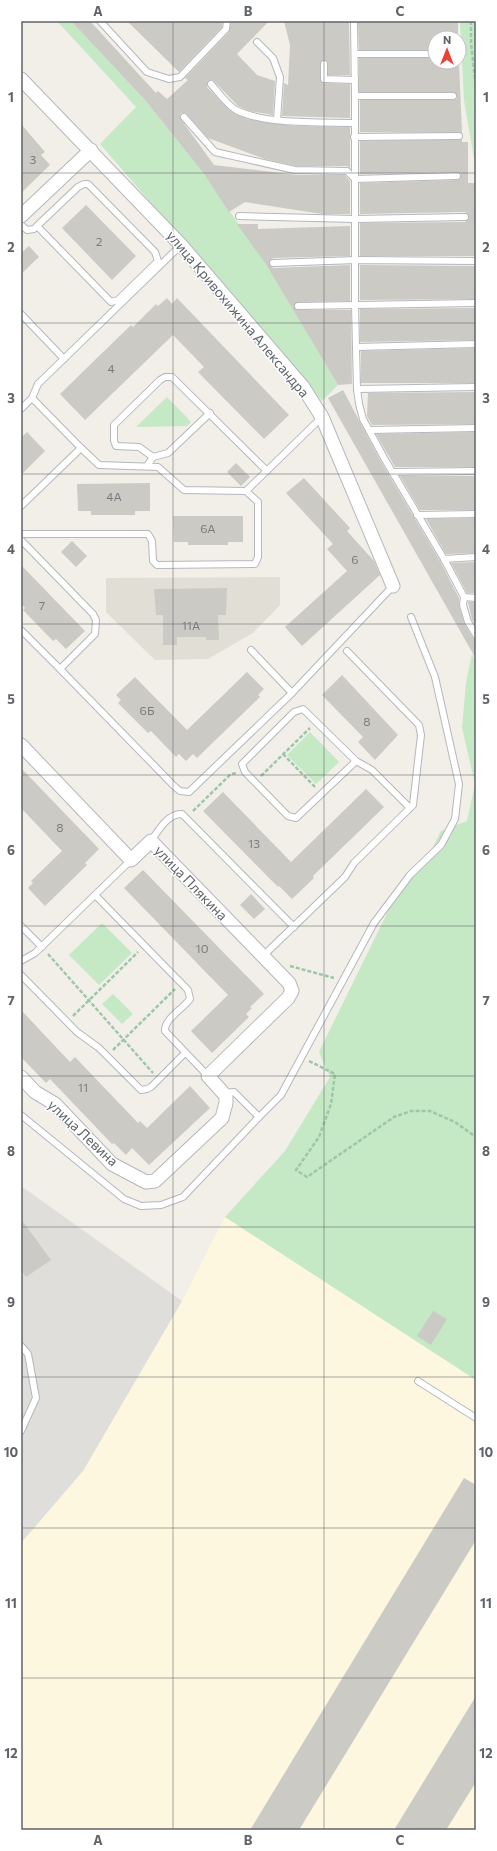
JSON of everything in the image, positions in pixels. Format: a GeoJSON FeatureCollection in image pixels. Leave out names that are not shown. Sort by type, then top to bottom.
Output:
{"type":"FeatureCollection","features":[{"type":"Feature","properties":{"kind":"street","name":"улица Кривохижина Александра"},"geometry":{"type":"LineString","coordinates":[[21,79],[181,245],[303,387],[322,417],[393,586]]}},
{"type":"Feature","properties":{"kind":"street"},"geometry":{"type":"LineString","coordinates":[[21,216],[91,150]]}},
{"type":"Feature","properties":{"kind":"street"},"geometry":{"type":"LineString","coordinates":[[21,745],[131,860]]}},
{"type":"Feature","properties":{"kind":"street","name":"улица Плякина"},"geometry":{"type":"LineString","coordinates":[[131,860],[151,841],[289,983],[292,991],[288,998],[208,1076]]}},
{"type":"Feature","properties":{"kind":"street"},"geometry":{"type":"LineString","coordinates":[[208,1076],[224,1093]]}},
{"type":"Feature","properties":{"kind":"street","name":"улица Левина"},"geometry":{"type":"LineString","coordinates":[[21,1077],[35,1092],[55,1104],[112,1164],[150,1182],[159,1178],[222,1118],[227,1100],[224,1093]]}},
{"type":"Feature","properties":{"kind":"lane"},"geometry":{"type":"LineString","coordinates":[[100,21],[146,72],[169,79],[180,76],[226,29],[228,21]]}},
{"type":"Feature","properties":{"kind":"lane"},"geometry":{"type":"LineString","coordinates":[[354,21],[354,219],[356,260],[355,304],[357,389],[363,418],[392,472],[444,559],[464,598],[463,606],[468,622],[476,635]]}},
{"type":"Feature","properties":{"kind":"lane"},"geometry":{"type":"LineString","coordinates":[[257,42],[272,58],[280,76],[277,120]]}},
{"type":"Feature","properties":{"kind":"lane"},"geometry":{"type":"LineString","coordinates":[[355,54],[427,54]]}},
{"type":"Feature","properties":{"kind":"lane"},"geometry":{"type":"LineString","coordinates":[[324,64],[324,79],[355,80]]}},
{"type":"Feature","properties":{"kind":"lane"},"geometry":{"type":"LineString","coordinates":[[211,84],[235,109],[247,115],[277,120],[355,123]]}},
{"type":"Feature","properties":{"kind":"lane"},"geometry":{"type":"LineString","coordinates":[[355,96],[453,96]]}},
{"type":"Feature","properties":{"kind":"lane"},"geometry":{"type":"LineString","coordinates":[[184,117],[215,152],[295,170],[347,171],[355,179],[457,176]]}},
{"type":"Feature","properties":{"kind":"lane"},"geometry":{"type":"LineString","coordinates":[[354,137],[459,136]]}},
{"type":"Feature","properties":{"kind":"lane"},"geometry":{"type":"LineString","coordinates":[[21,225],[30,231],[78,187],[88,184],[155,252],[158,261],[118,300],[111,302],[37,226]]}},
{"type":"Feature","properties":{"kind":"lane"},"geometry":{"type":"LineString","coordinates":[[239,216],[354,219],[465,217]]}},
{"type":"Feature","properties":{"kind":"lane"},"geometry":{"type":"LineString","coordinates":[[21,409],[32,398],[38,384],[181,245]]}},
{"type":"Feature","properties":{"kind":"lane"},"geometry":{"type":"LineString","coordinates":[[273,263],[356,260],[476,261]]}},
{"type":"Feature","properties":{"kind":"lane"},"geometry":{"type":"LineString","coordinates":[[298,306],[476,303]]}},
{"type":"Feature","properties":{"kind":"lane"},"geometry":{"type":"LineString","coordinates":[[21,314],[64,359]]}},
{"type":"Feature","properties":{"kind":"lane"},"geometry":{"type":"LineString","coordinates":[[356,346],[476,344]]}},
{"type":"Feature","properties":{"kind":"lane"},"geometry":{"type":"LineString","coordinates":[[152,457],[139,447],[116,446],[114,443],[114,429],[117,422],[160,380],[165,377],[172,377],[177,380],[267,471]]}},
{"type":"Feature","properties":{"kind":"lane"},"geometry":{"type":"LineString","coordinates":[[357,389],[476,387]]}},
{"type":"Feature","properties":{"kind":"lane"},"geometry":{"type":"LineString","coordinates":[[21,534],[148,534],[152,541],[153,561],[157,565],[255,564],[258,557],[258,502],[246,491],[184,490],[158,467],[99,465],[32,398]]}},
{"type":"Feature","properties":{"kind":"lane"},"geometry":{"type":"LineString","coordinates":[[147,466],[152,457],[168,453],[210,413]]}},
{"type":"Feature","properties":{"kind":"lane"},"geometry":{"type":"LineString","coordinates":[[246,491],[322,417]]}},
{"type":"Feature","properties":{"kind":"lane"},"geometry":{"type":"LineString","coordinates":[[369,430],[476,428]]}},
{"type":"Feature","properties":{"kind":"lane"},"geometry":{"type":"LineString","coordinates":[[21,506],[81,448]]}},
{"type":"Feature","properties":{"kind":"lane"},"geometry":{"type":"LineString","coordinates":[[392,472],[476,471]]}},
{"type":"Feature","properties":{"kind":"lane"},"geometry":{"type":"LineString","coordinates":[[417,515],[476,514]]}},
{"type":"Feature","properties":{"kind":"lane"},"geometry":{"type":"LineString","coordinates":[[21,540],[95,616],[95,634],[60,669]]}},
{"type":"Feature","properties":{"kind":"lane"},"geometry":{"type":"LineString","coordinates":[[444,559],[476,557]]}},
{"type":"Feature","properties":{"kind":"lane"},"geometry":{"type":"LineString","coordinates":[[21,630],[180,791],[189,792],[292,693],[393,586]]}},
{"type":"Feature","properties":{"kind":"lane"},"geometry":{"type":"LineString","coordinates":[[464,598],[476,598]]}},
{"type":"Feature","properties":{"kind":"lane"},"geometry":{"type":"LineString","coordinates":[[21,1115],[124,1199],[141,1206],[161,1205],[183,1197],[281,1095],[374,923],[410,875],[441,845],[455,819],[459,784],[435,677],[411,617]]}},
{"type":"Feature","properties":{"kind":"lane"},"geometry":{"type":"LineString","coordinates":[[251,650],[292,693]]}},
{"type":"Feature","properties":{"kind":"lane"},"geometry":{"type":"LineString","coordinates":[[268,961],[294,927],[345,877],[354,863],[410,808],[414,799],[421,735],[419,725],[347,651]]}},
{"type":"Feature","properties":{"kind":"lane"},"geometry":{"type":"LineString","coordinates":[[356,762],[300,816],[296,818],[291,818],[245,772],[242,764],[294,712],[303,709],[356,762],[372,770],[410,808]]}},
{"type":"Feature","properties":{"kind":"lane"},"geometry":{"type":"LineString","coordinates":[[151,841],[172,816],[182,814],[187,817],[294,927]]}},
{"type":"Feature","properties":{"kind":"lane"},"geometry":{"type":"LineString","coordinates":[[21,961],[42,947],[131,860]]}},
{"type":"Feature","properties":{"kind":"lane"},"geometry":{"type":"LineString","coordinates":[[95,895],[188,990],[190,999],[167,1022],[165,1031],[208,1076]]}},
{"type":"Feature","properties":{"kind":"lane"},"geometry":{"type":"LineString","coordinates":[[21,926],[42,947]]}},
{"type":"Feature","properties":{"kind":"lane"},"geometry":{"type":"LineString","coordinates":[[21,975],[67,1022],[107,1056],[141,1090],[147,1090],[185,1053]]}},
{"type":"Feature","properties":{"kind":"lane"},"geometry":{"type":"LineString","coordinates":[[224,1093],[234,1092],[259,1117]]}},
{"type":"Feature","properties":{"kind":"lane"},"geometry":{"type":"LineString","coordinates":[[21,1346],[28,1354],[36,1398],[21,1431]]}},
{"type":"Feature","properties":{"kind":"lane"},"geometry":{"type":"LineString","coordinates":[[418,1382],[476,1418]]}},
{"type":"Feature","properties":{"kind":"path"},"geometry":{"type":"LineString","coordinates":[[471,21],[471,43],[476,87]]}},
{"type":"Feature","properties":{"kind":"path"},"geometry":{"type":"LineString","coordinates":[[255,782],[316,722]]}},
{"type":"Feature","properties":{"kind":"path"},"geometry":{"type":"LineString","coordinates":[[283,754],[322,794]]}},
{"type":"Feature","properties":{"kind":"path"},"geometry":{"type":"LineString","coordinates":[[187,817],[231,774],[245,772]]}},
{"type":"Feature","properties":{"kind":"path"},"geometry":{"type":"LineString","coordinates":[[67,1022],[145,946]]}},
{"type":"Feature","properties":{"kind":"path"},"geometry":{"type":"LineString","coordinates":[[42,947],[159,1079]]}},
{"type":"Feature","properties":{"kind":"path"},"geometry":{"type":"LineString","coordinates":[[268,961],[293,966],[343,980]]}},
{"type":"Feature","properties":{"kind":"path"},"geometry":{"type":"LineString","coordinates":[[107,1056],[182,984]]}},
{"type":"Feature","properties":{"kind":"path"},"geometry":{"type":"LineString","coordinates":[[302,1058],[335,1074],[331,1104],[319,1137],[296,1170],[307,1177],[394,1117],[411,1111],[430,1111],[455,1122],[476,1137]]}},
{"type":"Feature","properties":{"kind":"shaded area"},"geometry":{"type":"Polygon","coordinates":[[[280,577],[280,605],[253,633],[208,659],[155,660],[106,612],[106,578],[280,577]]]}},
{"type":"Feature","properties":{"kind":"shaded area"},"geometry":{"type":"Polygon","coordinates":[[[21,1186],[182,1301],[83,1471],[21,1543],[21,1186]]]}},
{"type":"Feature","properties":{"kind":"shaded area"},"geometry":{"type":"Polygon","coordinates":[[[225,1217],[476,1380],[476,1830],[21,1830],[21,1543],[83,1471],[182,1301],[225,1217]]]}},
{"type":"Feature","properties":{"kind":"green space"},"geometry":{"type":"Polygon","coordinates":[[[57,21],[71,21],[145,100],[204,174],[262,258],[338,385],[322,401],[100,144],[136,107],[57,21]]]}},
{"type":"Feature","properties":{"kind":"green space"},"geometry":{"type":"Polygon","coordinates":[[[460,21],[476,21],[476,169],[464,101],[462,70],[467,70],[467,30],[460,30],[460,21]]]}},
{"type":"Feature","properties":{"kind":"green space"},"geometry":{"type":"Polygon","coordinates":[[[167,397],[191,422],[187,426],[136,427],[167,397]]]}},
{"type":"Feature","properties":{"kind":"green space"},"geometry":{"type":"Polygon","coordinates":[[[472,654],[476,662],[476,1380],[225,1217],[285,1151],[330,1077],[319,1052],[395,897],[424,865],[441,831],[467,821],[475,784],[462,728],[466,683],[472,654]]]}},
{"type":"Feature","properties":{"kind":"green space"},"geometry":{"type":"Polygon","coordinates":[[[310,732],[339,762],[316,784],[287,755],[310,732]]]}},
{"type":"Feature","properties":{"kind":"green space"},"geometry":{"type":"Polygon","coordinates":[[[102,923],[132,953],[99,985],[69,955],[102,923]]]}},
{"type":"Feature","properties":{"kind":"green space"},"geometry":{"type":"Polygon","coordinates":[[[113,994],[133,1014],[122,1024],[102,1004],[113,994]]]}},
{"type":"Feature","properties":{"kind":"building"},"geometry":{"type":"Polygon","coordinates":[[[71,21],[90,21],[156,93],[158,91],[167,99],[188,80],[185,78],[229,32],[231,21],[269,21],[237,54],[257,75],[275,81],[273,115],[249,111],[238,106],[213,80],[208,81],[207,87],[230,111],[247,119],[294,126],[350,127],[350,168],[347,166],[296,166],[265,159],[208,138],[186,113],[181,113],[180,118],[214,165],[298,175],[345,175],[350,181],[350,214],[322,214],[245,202],[229,212],[204,174],[145,100],[71,21]]]}},
{"type":"Feature","properties":{"kind":"building"},"geometry":{"type":"Polygon","coordinates":[[[127,21],[222,21],[222,27],[179,72],[127,21]]]}},
{"type":"Feature","properties":{"kind":"building"},"geometry":{"type":"Polygon","coordinates":[[[284,21],[349,21],[350,75],[328,75],[328,62],[324,60],[320,64],[320,79],[323,83],[350,84],[350,118],[282,116],[284,83],[288,85],[290,45],[284,21]]]}},
{"type":"Feature","properties":{"kind":"building"},"geometry":{"type":"Polygon","coordinates":[[[358,21],[458,21],[458,30],[427,30],[427,50],[359,50],[358,21]]]}},
{"type":"Feature","properties":{"kind":"building"},"geometry":{"type":"Polygon","coordinates":[[[359,58],[427,58],[427,70],[459,70],[462,133],[360,132],[360,100],[453,100],[457,99],[457,96],[453,92],[359,92],[359,58]]]}},
{"type":"Feature","properties":{"kind":"building"},"geometry":{"type":"Polygon","coordinates":[[[21,124],[45,152],[41,155],[50,165],[21,193],[21,124]]]}},
{"type":"Feature","properties":{"kind":"building"},"geometry":{"type":"Polygon","coordinates":[[[462,139],[462,142],[468,142],[468,183],[476,183],[476,256],[360,256],[360,223],[465,222],[469,217],[465,212],[360,214],[360,183],[457,180],[461,176],[461,173],[360,174],[360,141],[462,139]]]}},
{"type":"Feature","properties":{"kind":"building"},"geometry":{"type":"Polygon","coordinates":[[[86,205],[136,256],[112,280],[62,228],[86,205]]]}},
{"type":"Feature","properties":{"kind":"building"},"geometry":{"type":"Polygon","coordinates":[[[237,224],[258,224],[258,229],[350,226],[350,256],[273,258],[269,263],[273,268],[350,265],[350,301],[298,302],[294,306],[298,310],[351,310],[352,384],[338,385],[265,263],[237,224]]]}},
{"type":"Feature","properties":{"kind":"building"},"geometry":{"type":"Polygon","coordinates":[[[29,246],[39,257],[21,274],[21,253],[29,246]]]}},
{"type":"Feature","properties":{"kind":"building"},"geometry":{"type":"Polygon","coordinates":[[[360,265],[476,266],[476,299],[360,300],[360,265]]]}},
{"type":"Feature","properties":{"kind":"building"},"geometry":{"type":"Polygon","coordinates":[[[167,298],[172,304],[177,298],[289,415],[264,439],[198,372],[204,367],[173,335],[85,420],[60,394],[131,325],[133,327],[156,304],[158,306],[167,298]]]}},
{"type":"Feature","properties":{"kind":"building"},"geometry":{"type":"Polygon","coordinates":[[[476,308],[476,340],[360,342],[360,309],[476,308]]]}},
{"type":"Feature","properties":{"kind":"building"},"geometry":{"type":"Polygon","coordinates":[[[476,348],[476,383],[361,383],[361,351],[476,348]]]}},
{"type":"Feature","properties":{"kind":"building"},"geometry":{"type":"Polygon","coordinates":[[[343,390],[380,460],[440,561],[459,598],[459,606],[464,623],[472,637],[476,639],[476,659],[328,398],[343,390]]]}},
{"type":"Feature","properties":{"kind":"building"},"geometry":{"type":"Polygon","coordinates":[[[476,392],[476,424],[372,425],[367,416],[368,393],[476,392]]]}},
{"type":"Feature","properties":{"kind":"building"},"geometry":{"type":"Polygon","coordinates":[[[27,432],[45,451],[21,475],[21,438],[27,432]]]}},
{"type":"Feature","properties":{"kind":"building"},"geometry":{"type":"Polygon","coordinates":[[[476,432],[476,467],[395,467],[376,434],[476,432]]]}},
{"type":"Feature","properties":{"kind":"building"},"geometry":{"type":"Polygon","coordinates":[[[236,463],[250,477],[241,486],[227,472],[236,463]]]}},
{"type":"Feature","properties":{"kind":"building"},"geometry":{"type":"Polygon","coordinates":[[[400,476],[476,476],[476,510],[420,510],[400,476]]]}},
{"type":"Feature","properties":{"kind":"building"},"geometry":{"type":"Polygon","coordinates":[[[304,478],[350,528],[347,531],[374,561],[380,575],[302,646],[285,627],[347,571],[327,549],[333,544],[286,493],[304,478]]]}},
{"type":"Feature","properties":{"kind":"building"},"geometry":{"type":"Polygon","coordinates":[[[150,483],[150,511],[135,511],[135,515],[91,515],[91,511],[78,511],[77,484],[150,483]]]}},
{"type":"Feature","properties":{"kind":"building"},"geometry":{"type":"Polygon","coordinates":[[[173,516],[243,516],[243,542],[228,542],[228,545],[188,545],[188,542],[174,542],[173,516]]]}},
{"type":"Feature","properties":{"kind":"building"},"geometry":{"type":"Polygon","coordinates":[[[476,518],[476,553],[446,554],[426,519],[476,518]]]}},
{"type":"Feature","properties":{"kind":"building"},"geometry":{"type":"Polygon","coordinates":[[[72,541],[87,556],[76,567],[61,552],[72,541]]]}},
{"type":"Feature","properties":{"kind":"building"},"geometry":{"type":"Polygon","coordinates":[[[476,562],[476,593],[467,593],[451,563],[476,562]]]}},
{"type":"Feature","properties":{"kind":"building"},"geometry":{"type":"Polygon","coordinates":[[[21,565],[85,631],[66,649],[56,639],[53,641],[23,610],[25,608],[21,603],[21,565]]]}},
{"type":"Feature","properties":{"kind":"building"},"geometry":{"type":"Polygon","coordinates":[[[227,588],[226,615],[218,615],[219,640],[206,640],[206,637],[177,637],[177,645],[163,645],[163,615],[156,615],[154,589],[227,588]]]}},
{"type":"Feature","properties":{"kind":"building"},"geometry":{"type":"Polygon","coordinates":[[[468,602],[476,602],[476,626],[472,620],[468,602]]]}},
{"type":"Feature","properties":{"kind":"building"},"geometry":{"type":"Polygon","coordinates":[[[247,672],[264,689],[258,695],[260,697],[197,758],[193,754],[186,761],[179,754],[176,757],[151,731],[148,733],[118,703],[121,700],[116,695],[135,677],[187,730],[247,672]]]}},
{"type":"Feature","properties":{"kind":"building"},"geometry":{"type":"Polygon","coordinates":[[[342,675],[398,735],[375,760],[358,742],[363,737],[322,695],[342,675]]]}},
{"type":"Feature","properties":{"kind":"building"},"geometry":{"type":"Polygon","coordinates":[[[21,768],[99,849],[85,863],[87,865],[45,906],[28,888],[33,883],[31,881],[62,851],[21,808],[21,768]]]}},
{"type":"Feature","properties":{"kind":"building"},"geometry":{"type":"Polygon","coordinates":[[[366,789],[384,807],[313,876],[314,878],[292,899],[279,886],[278,887],[203,811],[223,792],[291,862],[366,789]]]}},
{"type":"Feature","properties":{"kind":"building"},"geometry":{"type":"Polygon","coordinates":[[[143,870],[264,994],[250,1007],[252,1008],[246,1014],[249,1017],[212,1053],[191,1031],[228,995],[124,888],[143,870]]]}},
{"type":"Feature","properties":{"kind":"building"},"geometry":{"type":"Polygon","coordinates":[[[251,894],[265,909],[254,919],[240,905],[251,894]]]}},
{"type":"Feature","properties":{"kind":"building"},"geometry":{"type":"Polygon","coordinates":[[[21,1010],[70,1062],[75,1057],[138,1123],[140,1121],[147,1128],[190,1086],[210,1108],[149,1165],[132,1148],[126,1155],[114,1143],[112,1144],[50,1079],[46,1083],[21,1057],[21,1010]]]}},
{"type":"Feature","properties":{"kind":"building"},"geometry":{"type":"Polygon","coordinates":[[[21,1219],[51,1260],[26,1277],[21,1270],[21,1219]]]}},
{"type":"Feature","properties":{"kind":"building"},"geometry":{"type":"Polygon","coordinates":[[[433,1311],[447,1319],[431,1345],[417,1336],[433,1311]]]}},
{"type":"Feature","properties":{"kind":"building"},"geometry":{"type":"Polygon","coordinates":[[[464,1478],[476,1485],[476,1540],[299,1830],[250,1830],[464,1478]]]}},
{"type":"Feature","properties":{"kind":"building"},"geometry":{"type":"Polygon","coordinates":[[[476,1696],[476,1782],[446,1830],[394,1830],[476,1696]]]}}]}
